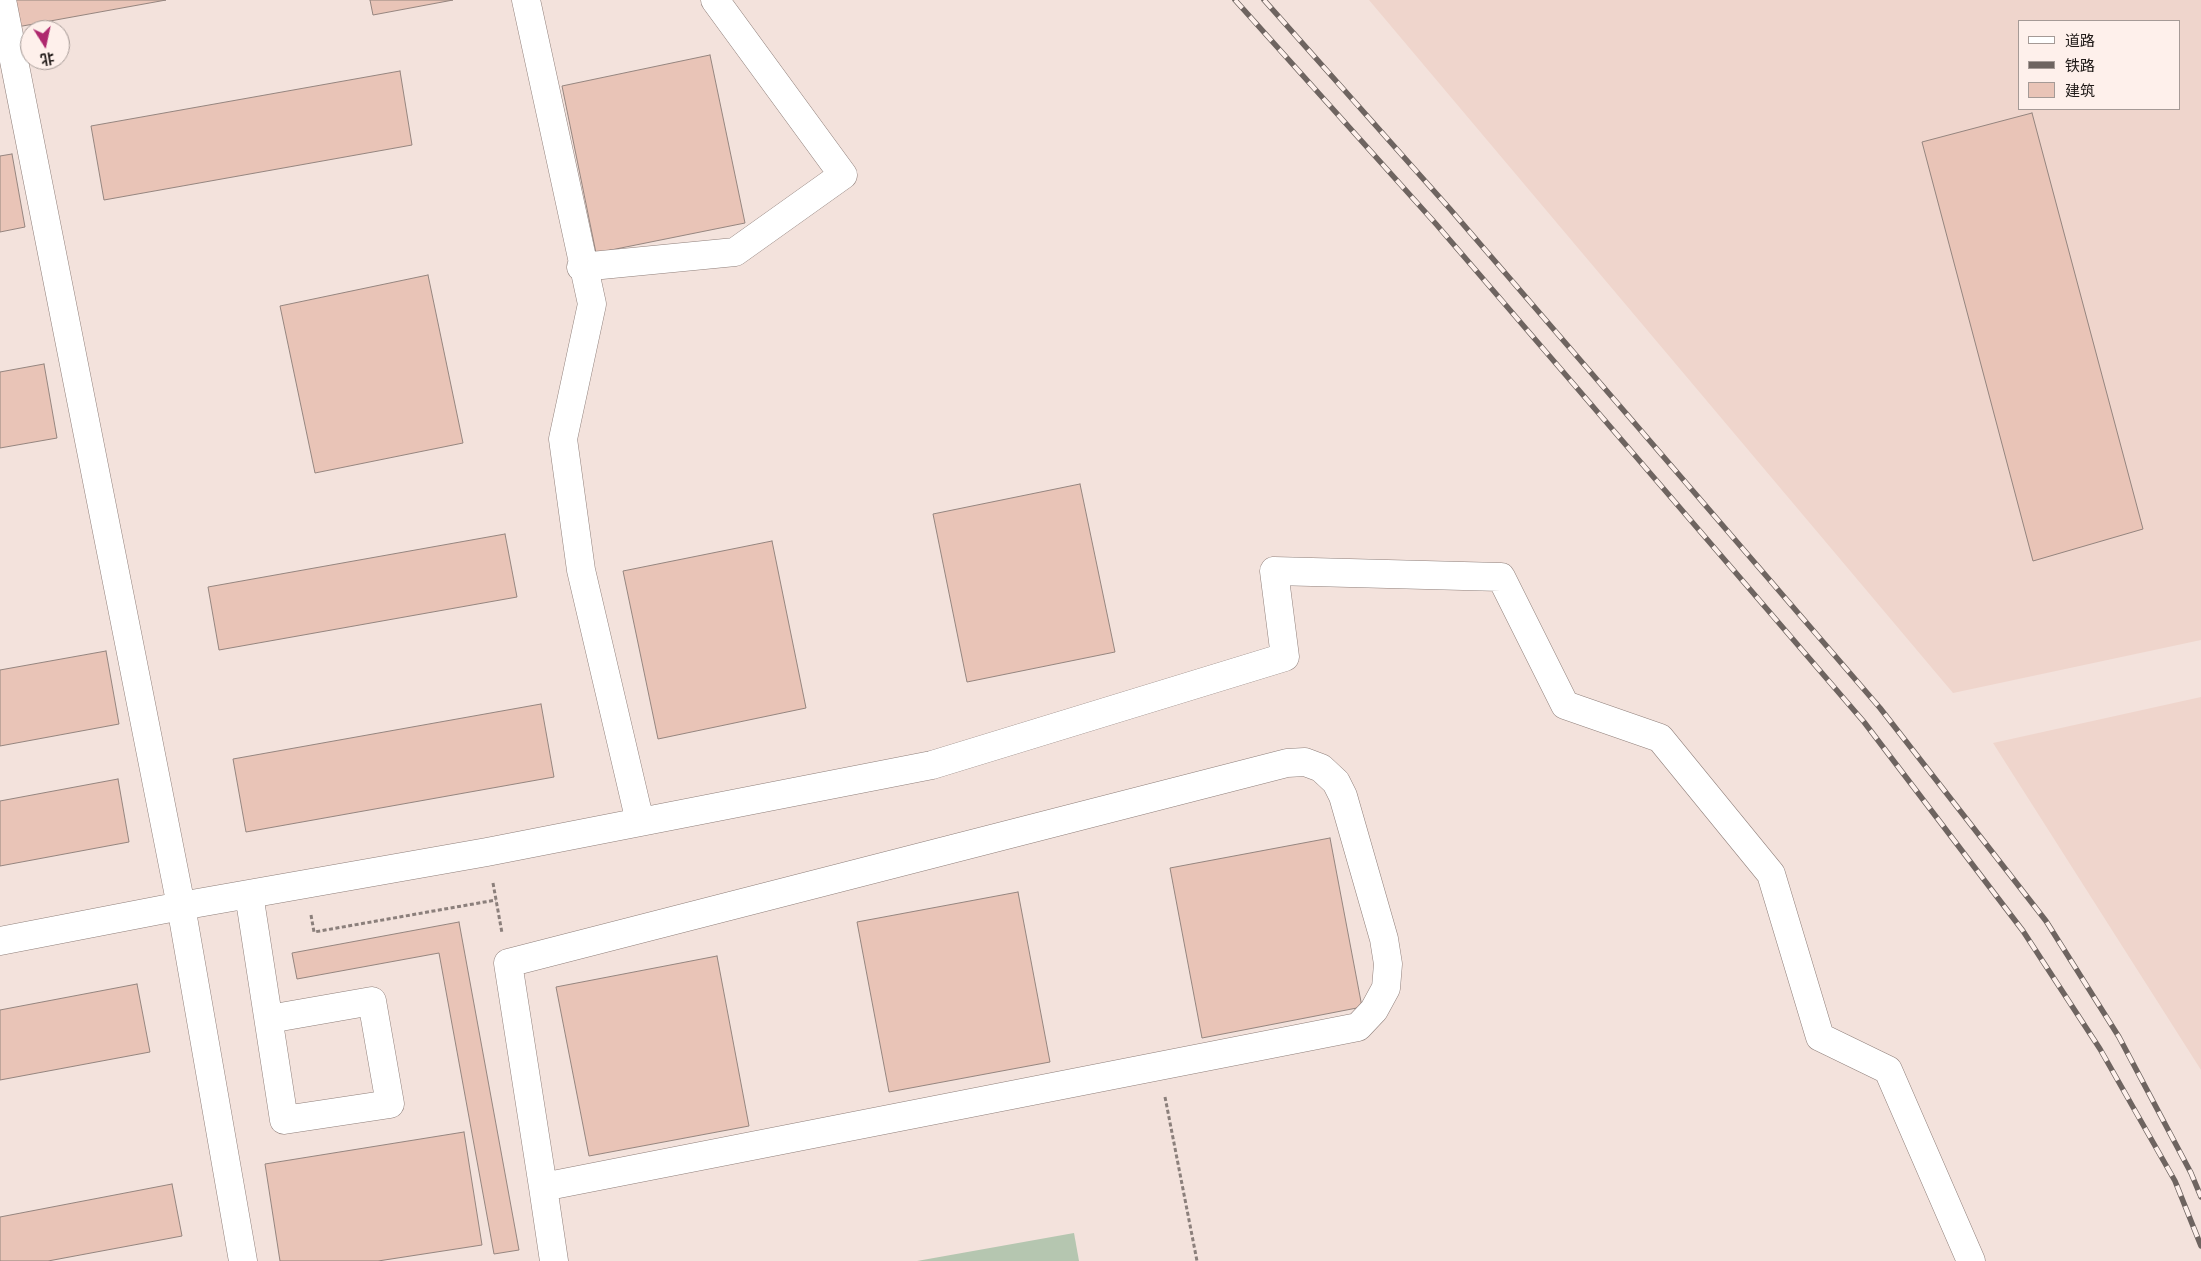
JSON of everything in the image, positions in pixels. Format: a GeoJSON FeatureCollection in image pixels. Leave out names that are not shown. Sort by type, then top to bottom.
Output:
{"type":"FeatureCollection","features":[{"type":"Feature","properties":{"kind":"street"},"geometry":{"type":"LineString","coordinates":[[2,0],[181,906],[243,1261]]}},
{"type":"Feature","properties":{"kind":"street"},"geometry":{"type":"LineString","coordinates":[[526,0],[592,304],[563,439],[581,570],[640,822]]}},
{"type":"Feature","properties":{"kind":"street"},"geometry":{"type":"LineString","coordinates":[[581,266],[735,252],[844,175],[715,0]]}},
{"type":"Feature","properties":{"kind":"street"},"geometry":{"type":"LineString","coordinates":[[0,941],[181,906],[487,852],[932,766],[1285,656],[1274,571],[1501,577],[1565,705],[1660,738],[1770,874],[1820,1037],[1888,1070],[1971,1261]]}},
{"type":"Feature","properties":{"kind":"street"},"geometry":{"type":"LineString","coordinates":[[543,1187],[1358,1027],[1374,1010],[1386,988],[1388,964],[1384,939],[1343,796],[1336,782],[1321,768],[1305,762],[1287,763],[508,963],[554,1261]]}},
{"type":"Feature","properties":{"kind":"street"},"geometry":{"type":"LineString","coordinates":[[249,894],[284,1120],[390,1104],[372,1001],[269,1019]]}},
{"type":"Feature","properties":{"kind":"path"},"geometry":{"type":"LineString","coordinates":[[487,852],[508,963]]}},
{"type":"Feature","properties":{"kind":"path"},"geometry":{"type":"LineString","coordinates":[[306,884],[314,932],[496,900]]}},
{"type":"Feature","properties":{"kind":"path"},"geometry":{"type":"LineString","coordinates":[[1159,1066],[1197,1261]]}},
{"type":"Feature","properties":{"kind":"shaded area"},"geometry":{"type":"Polygon","coordinates":[[[1369,0],[2201,0],[2201,640],[1953,693],[1369,0]]]}},
{"type":"Feature","properties":{"kind":"shaded area"},"geometry":{"type":"Polygon","coordinates":[[[2201,697],[2201,1070],[1993,743],[2201,697]]]}},
{"type":"Feature","properties":{"kind":"green space"},"geometry":{"type":"Polygon","coordinates":[[[1074,1233],[1079,1261],[917,1261],[1074,1233]]]}},
{"type":"Feature","properties":{"kind":"building"},"geometry":{"type":"Polygon","coordinates":[[[12,0],[166,0],[56,20],[20,20],[20,26],[17,27],[12,0]]]}},
{"type":"Feature","properties":{"kind":"building"},"geometry":{"type":"Polygon","coordinates":[[[370,0],[453,0],[373,15],[370,0]]]}},
{"type":"Feature","properties":{"kind":"building"},"geometry":{"type":"Polygon","coordinates":[[[710,55],[745,223],[596,253],[562,86],[710,55]]]}},
{"type":"Feature","properties":{"kind":"building"},"geometry":{"type":"Polygon","coordinates":[[[400,71],[412,145],[104,200],[91,126],[400,71]]]}},
{"type":"Feature","properties":{"kind":"building"},"geometry":{"type":"Polygon","coordinates":[[[2032,113],[2143,529],[2033,561],[1922,142],[2032,113]]]}},
{"type":"Feature","properties":{"kind":"building"},"geometry":{"type":"Polygon","coordinates":[[[12,154],[25,227],[0,232],[0,156],[12,154]]]}},
{"type":"Feature","properties":{"kind":"building"},"geometry":{"type":"Polygon","coordinates":[[[428,275],[463,443],[315,473],[280,306],[428,275]]]}},
{"type":"Feature","properties":{"kind":"building"},"geometry":{"type":"Polygon","coordinates":[[[44,364],[57,438],[0,448],[0,372],[44,364]]]}},
{"type":"Feature","properties":{"kind":"building"},"geometry":{"type":"Polygon","coordinates":[[[1080,484],[1115,652],[967,682],[933,514],[1080,484]]]}},
{"type":"Feature","properties":{"kind":"building"},"geometry":{"type":"Polygon","coordinates":[[[505,534],[517,597],[219,650],[208,587],[505,534]]]}},
{"type":"Feature","properties":{"kind":"building"},"geometry":{"type":"Polygon","coordinates":[[[772,541],[806,708],[658,739],[623,571],[772,541]]]}},
{"type":"Feature","properties":{"kind":"building"},"geometry":{"type":"Polygon","coordinates":[[[106,651],[119,724],[0,746],[0,670],[106,651]]]}},
{"type":"Feature","properties":{"kind":"building"},"geometry":{"type":"Polygon","coordinates":[[[541,704],[554,777],[246,832],[233,759],[541,704]]]}},
{"type":"Feature","properties":{"kind":"building"},"geometry":{"type":"Polygon","coordinates":[[[118,779],[129,842],[0,866],[0,801],[118,779]]]}},
{"type":"Feature","properties":{"kind":"building"},"geometry":{"type":"Polygon","coordinates":[[[1330,838],[1362,1007],[1202,1038],[1170,868],[1330,838]]]}},
{"type":"Feature","properties":{"kind":"building"},"geometry":{"type":"Polygon","coordinates":[[[1018,892],[1050,1062],[889,1092],[857,922],[1018,892]]]}},
{"type":"Feature","properties":{"kind":"building"},"geometry":{"type":"Polygon","coordinates":[[[459,922],[519,1250],[494,1254],[439,953],[297,979],[292,953],[459,922]]]}},
{"type":"Feature","properties":{"kind":"building"},"geometry":{"type":"Polygon","coordinates":[[[717,956],[749,1126],[589,1156],[556,987],[717,956]]]}},
{"type":"Feature","properties":{"kind":"building"},"geometry":{"type":"Polygon","coordinates":[[[137,984],[150,1052],[0,1080],[0,1010],[137,984]]]}},
{"type":"Feature","properties":{"kind":"building"},"geometry":{"type":"Polygon","coordinates":[[[464,1132],[482,1245],[378,1261],[280,1261],[265,1164],[464,1132]]]}},
{"type":"Feature","properties":{"kind":"building"},"geometry":{"type":"Polygon","coordinates":[[[172,1184],[182,1236],[48,1261],[0,1261],[0,1217],[172,1184]]]}},
{"type":"Feature","properties":{"kind":"railway"},"geometry":{"type":"LineString","coordinates":[[1235,0],[1436,224],[1864,722],[2023,931],[2100,1049],[2175,1181],[2201,1246]]}},
{"type":"Feature","properties":{"kind":"railway"},"geometry":{"type":"LineString","coordinates":[[1264,0],[1450,209],[1880,708],[2046,921],[2119,1037],[2191,1173],[2201,1197]]}}]}
